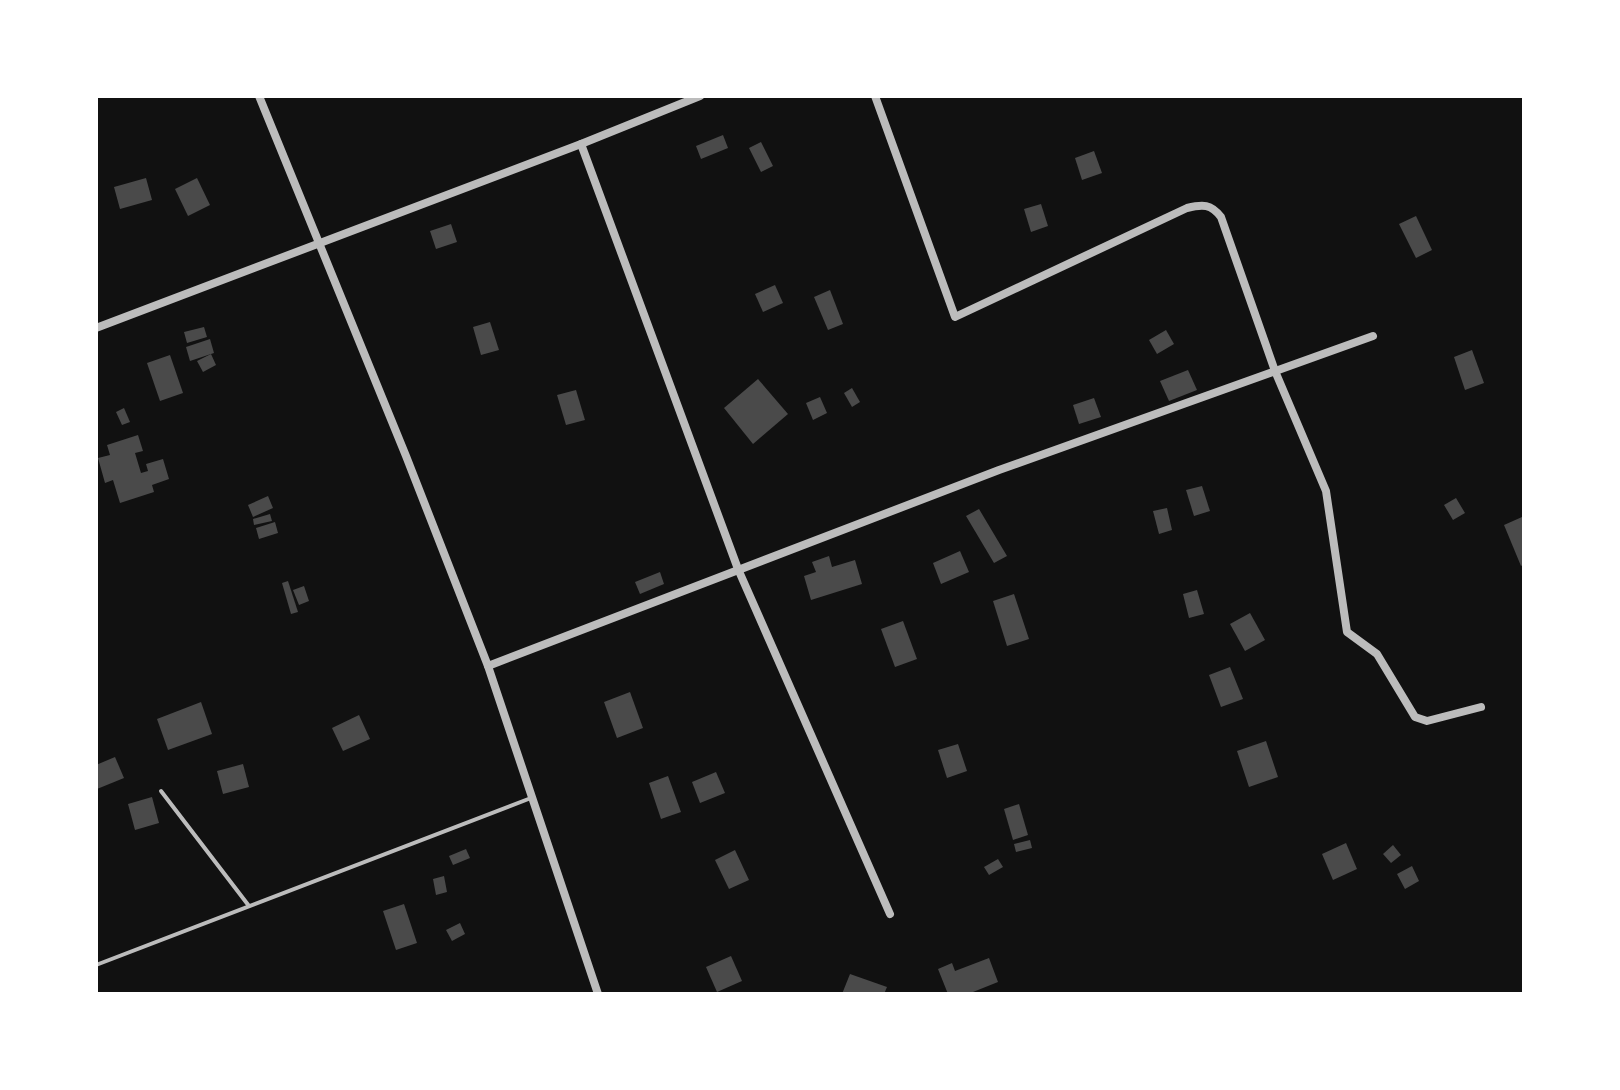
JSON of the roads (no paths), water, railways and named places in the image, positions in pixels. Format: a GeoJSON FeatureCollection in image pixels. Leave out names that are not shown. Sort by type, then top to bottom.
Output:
{"type":"FeatureCollection","features":[{"type":"Feature","properties":{"kind":"street"},"geometry":{"type":"LineString","coordinates":[[259,96],[488,666],[598,994]]}},
{"type":"Feature","properties":{"kind":"street"},"geometry":{"type":"LineString","coordinates":[[96,328],[700,96]]}},
{"type":"Feature","properties":{"kind":"street"},"geometry":{"type":"LineString","coordinates":[[875,96],[955,317],[1187,208],[1202,204],[1214,209],[1221,217],[1275,371],[1326,491],[1347,632],[1377,654],[1415,717],[1427,721],[1481,707]]}},
{"type":"Feature","properties":{"kind":"street"},"geometry":{"type":"LineString","coordinates":[[581,144],[738,569],[890,914]]}},
{"type":"Feature","properties":{"kind":"street"},"geometry":{"type":"LineString","coordinates":[[488,666],[999,470],[1373,336]]}},
{"type":"Feature","properties":{"kind":"lane"},"geometry":{"type":"LineString","coordinates":[[161,791],[249,906]]}},
{"type":"Feature","properties":{"kind":"lane"},"geometry":{"type":"LineString","coordinates":[[96,965],[532,798]]}}]}
